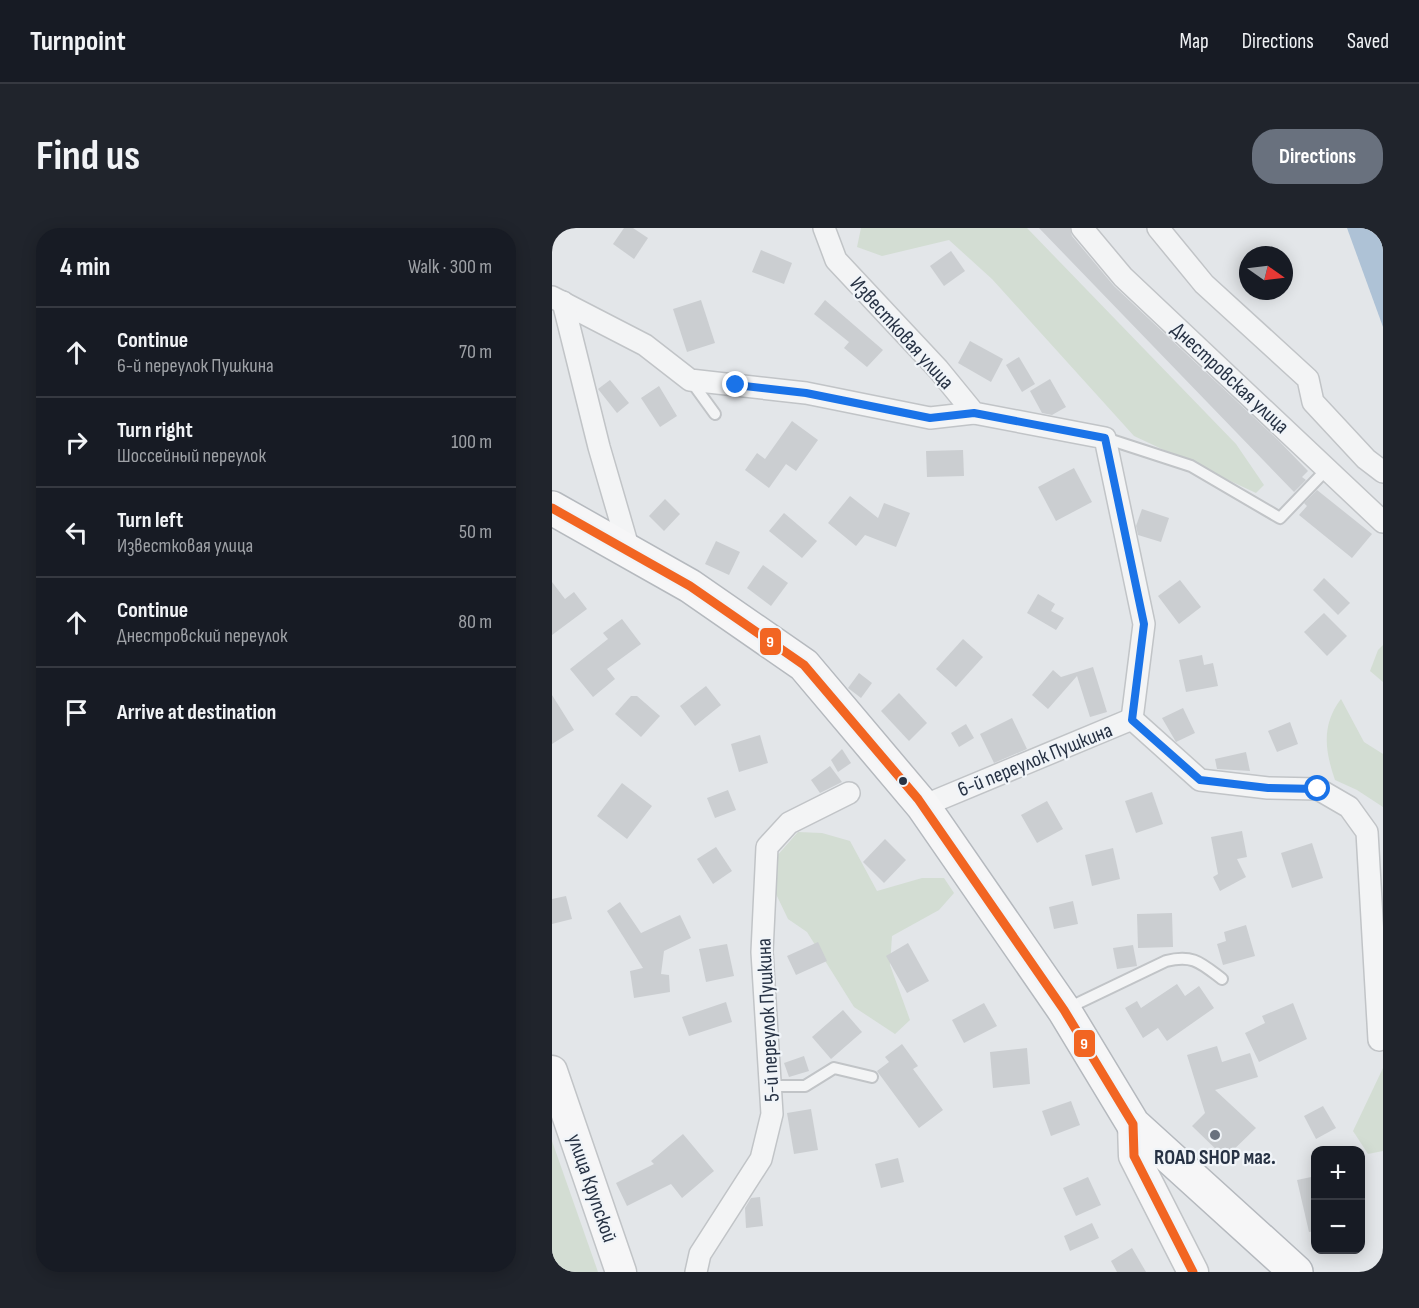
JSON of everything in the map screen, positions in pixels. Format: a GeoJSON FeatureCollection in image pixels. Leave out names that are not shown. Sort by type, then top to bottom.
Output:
{"type":"FeatureCollection","features":[{"type":"Feature","properties":{"kind":"highway"},"geometry":{"type":"LineString","coordinates":[[552,508],[690,586],[804,665],[923,806],[1064,1010],[1133,1124],[1296,1272]]}},
{"type":"Feature","properties":{"kind":"street","name":"Известковая улица"},"geometry":{"type":"LineString","coordinates":[[824,228],[836,260],[938,369],[974,413]]}},
{"type":"Feature","properties":{"kind":"street","name":"Днестровская улица"},"geometry":{"type":"LineString","coordinates":[[1082,228],[1123,277],[1383,522]]}},
{"type":"Feature","properties":{"kind":"street","name":"Днестровская улица"},"geometry":{"type":"LineString","coordinates":[[1158,228],[1204,284],[1308,379],[1313,402],[1366,459],[1383,472]]}},
{"type":"Feature","properties":{"kind":"street"},"geometry":{"type":"LineString","coordinates":[[558,300],[645,345],[690,380],[806,393],[930,418],[974,413],[1105,438],[1144,624],[1132,720]]}},
{"type":"Feature","properties":{"kind":"street"},"geometry":{"type":"LineString","coordinates":[[558,300],[629,550]]}},
{"type":"Feature","properties":{"kind":"street","name":"6-й переулок Пушкина"},"geometry":{"type":"LineString","coordinates":[[923,806],[1132,720],[1200,780],[1268,788],[1318,789],[1349,807],[1367,832],[1379,1040]]}},
{"type":"Feature","properties":{"kind":"street","name":"5-й переулок Пушкина"},"geometry":{"type":"LineString","coordinates":[[696,1272],[700,1254],[761,1159],[772,1114],[762,952],[767,847],[789,823],[849,793]]}},
{"type":"Feature","properties":{"kind":"street","name":"улица Крупской"},"geometry":{"type":"LineString","coordinates":[[552,1071],[621,1272]]}},
{"type":"Feature","properties":{"kind":"street"},"geometry":{"type":"LineString","coordinates":[[1133,1124],[1134,1156],[1193,1272]]}},
{"type":"Feature","properties":{"kind":"lane"},"geometry":{"type":"LineString","coordinates":[[690,380],[715,414]]}},
{"type":"Feature","properties":{"kind":"lane"},"geometry":{"type":"LineString","coordinates":[[1105,438],[1191,466],[1280,518],[1327,469]]}},
{"type":"Feature","properties":{"kind":"lane"},"geometry":{"type":"LineString","coordinates":[[1064,1010],[1166,961],[1180,957],[1195,959],[1222,978]]}},
{"type":"Feature","properties":{"kind":"lane"},"geometry":{"type":"LineString","coordinates":[[770,1086],[805,1086],[834,1068],[872,1077]]}},
{"type":"Feature","properties":{"kind":"shaded area"},"geometry":{"type":"Polygon","coordinates":[[[861,228],[1027,228],[1236,444],[1264,485],[1256,493],[1134,436],[992,279],[949,240],[882,256],[857,247],[861,228]]]}},
{"type":"Feature","properties":{"kind":"shaded area"},"geometry":{"type":"Polygon","coordinates":[[[1383,645],[1383,682],[1370,671],[1378,650],[1383,645]]]}},
{"type":"Feature","properties":{"kind":"shaded area"},"geometry":{"type":"Polygon","coordinates":[[[1341,699],[1364,742],[1383,754],[1383,807],[1357,790],[1335,780],[1329,759],[1327,738],[1330,719],[1341,699]]]}},
{"type":"Feature","properties":{"kind":"shaded area"},"geometry":{"type":"Polygon","coordinates":[[[798,832],[822,833],[850,841],[877,891],[922,878],[944,878],[954,893],[939,910],[892,936],[890,965],[910,1020],[895,1034],[854,1007],[807,932],[788,919],[776,894],[776,857],[798,832]]]}},
{"type":"Feature","properties":{"kind":"shaded area"},"geometry":{"type":"Polygon","coordinates":[[[1383,1068],[1383,1151],[1368,1154],[1365,1146],[1353,1131],[1383,1068]]]}},
{"type":"Feature","properties":{"kind":"shaded area"},"geometry":{"type":"Polygon","coordinates":[[[552,1141],[598,1272],[552,1272],[552,1141]]]}},
{"type":"Feature","properties":{"kind":"water"},"geometry":{"type":"Polygon","coordinates":[[[1347,228],[1383,228],[1383,327],[1347,228]]]}},
{"type":"Feature","properties":{"kind":"building"},"geometry":{"type":"Polygon","coordinates":[[[624,228],[633,228],[648,238],[634,259],[613,244],[624,228]]]}},
{"type":"Feature","properties":{"kind":"building"},"geometry":{"type":"Polygon","coordinates":[[[1039,228],[1070,228],[1072,236],[1114,286],[1308,471],[1302,477],[1306,480],[1294,492],[1039,228]]]}},
{"type":"Feature","properties":{"kind":"building"},"geometry":{"type":"Polygon","coordinates":[[[761,250],[792,263],[784,284],[752,272],[761,250]]]}},
{"type":"Feature","properties":{"kind":"building"},"geometry":{"type":"Polygon","coordinates":[[[951,251],[965,271],[944,286],[930,266],[951,251]]]}},
{"type":"Feature","properties":{"kind":"building"},"geometry":{"type":"Polygon","coordinates":[[[701,300],[715,343],[687,352],[673,309],[701,300]]]}},
{"type":"Feature","properties":{"kind":"building"},"geometry":{"type":"Polygon","coordinates":[[[825,300],[883,350],[867,367],[844,348],[849,342],[814,314],[825,300]]]}},
{"type":"Feature","properties":{"kind":"building"},"geometry":{"type":"Polygon","coordinates":[[[970,341],[1003,359],[991,382],[958,363],[970,341]]]}},
{"type":"Feature","properties":{"kind":"building"},"geometry":{"type":"Polygon","coordinates":[[[1019,357],[1035,384],[1022,392],[1006,365],[1019,357]]]}},
{"type":"Feature","properties":{"kind":"building"},"geometry":{"type":"Polygon","coordinates":[[[1050,379],[1066,407],[1052,415],[1042,413],[1030,391],[1050,379]]]}},
{"type":"Feature","properties":{"kind":"building"},"geometry":{"type":"Polygon","coordinates":[[[610,380],[629,403],[617,413],[598,389],[610,380]]]}},
{"type":"Feature","properties":{"kind":"building"},"geometry":{"type":"Polygon","coordinates":[[[659,386],[677,416],[660,427],[641,398],[659,386]]]}},
{"type":"Feature","properties":{"kind":"building"},"geometry":{"type":"Polygon","coordinates":[[[792,421],[818,440],[796,471],[786,464],[769,488],[745,470],[757,453],[765,459],[792,421]]]}},
{"type":"Feature","properties":{"kind":"building"},"geometry":{"type":"Polygon","coordinates":[[[963,450],[964,476],[927,477],[926,451],[963,450]]]}},
{"type":"Feature","properties":{"kind":"building"},"geometry":{"type":"Polygon","coordinates":[[[1074,468],[1092,502],[1056,521],[1038,487],[1074,468]]]}},
{"type":"Feature","properties":{"kind":"building"},"geometry":{"type":"Polygon","coordinates":[[[1317,490],[1372,534],[1352,558],[1299,515],[1307,506],[1304,503],[1317,490]]]}},
{"type":"Feature","properties":{"kind":"building"},"geometry":{"type":"Polygon","coordinates":[[[850,496],[878,518],[884,503],[910,513],[896,547],[865,535],[856,546],[828,523],[850,496]]]}},
{"type":"Feature","properties":{"kind":"building"},"geometry":{"type":"Polygon","coordinates":[[[665,499],[680,514],[664,531],[649,516],[665,499]]]}},
{"type":"Feature","properties":{"kind":"building"},"geometry":{"type":"Polygon","coordinates":[[[1142,509],[1169,518],[1161,542],[1138,535],[1136,526],[1142,509]]]}},
{"type":"Feature","properties":{"kind":"building"},"geometry":{"type":"Polygon","coordinates":[[[784,513],[817,541],[802,558],[769,531],[784,513]]]}},
{"type":"Feature","properties":{"kind":"building"},"geometry":{"type":"Polygon","coordinates":[[[716,541],[740,552],[729,575],[705,564],[716,541]]]}},
{"type":"Feature","properties":{"kind":"building"},"geometry":{"type":"Polygon","coordinates":[[[763,565],[788,583],[771,606],[747,588],[763,565]]]}},
{"type":"Feature","properties":{"kind":"building"},"geometry":{"type":"Polygon","coordinates":[[[1324,578],[1350,603],[1338,615],[1313,590],[1324,578]]]}},
{"type":"Feature","properties":{"kind":"building"},"geometry":{"type":"Polygon","coordinates":[[[1180,580],[1201,607],[1179,624],[1158,596],[1180,580]]]}},
{"type":"Feature","properties":{"kind":"building"},"geometry":{"type":"Polygon","coordinates":[[[552,582],[565,599],[574,592],[587,609],[552,635],[552,582]]]}},
{"type":"Feature","properties":{"kind":"building"},"geometry":{"type":"Polygon","coordinates":[[[1038,594],[1055,604],[1051,611],[1064,618],[1056,630],[1027,613],[1038,594]]]}},
{"type":"Feature","properties":{"kind":"building"},"geometry":{"type":"Polygon","coordinates":[[[1324,613],[1347,636],[1327,656],[1304,632],[1324,613]]]}},
{"type":"Feature","properties":{"kind":"building"},"geometry":{"type":"Polygon","coordinates":[[[622,619],[641,644],[607,669],[615,679],[593,697],[570,669],[608,639],[603,633],[622,619]]]}},
{"type":"Feature","properties":{"kind":"building"},"geometry":{"type":"Polygon","coordinates":[[[963,639],[983,657],[956,687],[936,669],[963,639]]]}},
{"type":"Feature","properties":{"kind":"building"},"geometry":{"type":"Polygon","coordinates":[[[1202,655],[1204,665],[1213,663],[1218,686],[1186,692],[1179,660],[1202,655]]]}},
{"type":"Feature","properties":{"kind":"building"},"geometry":{"type":"Polygon","coordinates":[[[1093,667],[1107,712],[1090,717],[1077,676],[1048,709],[1032,695],[1053,670],[1061,677],[1093,667]]]}},
{"type":"Feature","properties":{"kind":"building"},"geometry":{"type":"Polygon","coordinates":[[[859,673],[872,683],[861,698],[848,688],[859,673]]]}},
{"type":"Feature","properties":{"kind":"building"},"geometry":{"type":"Polygon","coordinates":[[[706,686],[721,705],[695,726],[680,706],[706,686]]]}},
{"type":"Feature","properties":{"kind":"building"},"geometry":{"type":"Polygon","coordinates":[[[899,693],[927,723],[909,741],[881,711],[899,693]]]}},
{"type":"Feature","properties":{"kind":"building"},"geometry":{"type":"Polygon","coordinates":[[[552,695],[574,730],[552,744],[552,695]]]}},
{"type":"Feature","properties":{"kind":"building"},"geometry":{"type":"Polygon","coordinates":[[[631,696],[637,696],[660,716],[641,737],[615,714],[631,696]]]}},
{"type":"Feature","properties":{"kind":"building"},"geometry":{"type":"Polygon","coordinates":[[[1183,708],[1195,733],[1176,742],[1162,718],[1183,708]]]}},
{"type":"Feature","properties":{"kind":"building"},"geometry":{"type":"Polygon","coordinates":[[[1012,718],[1027,749],[994,763],[980,734],[1012,718]]]}},
{"type":"Feature","properties":{"kind":"building"},"geometry":{"type":"Polygon","coordinates":[[[1290,722],[1298,744],[1277,752],[1268,731],[1290,722]]]}},
{"type":"Feature","properties":{"kind":"building"},"geometry":{"type":"Polygon","coordinates":[[[966,724],[974,738],[959,747],[951,733],[966,724]]]}},
{"type":"Feature","properties":{"kind":"building"},"geometry":{"type":"Polygon","coordinates":[[[760,735],[768,763],[739,772],[731,744],[760,735]]]}},
{"type":"Feature","properties":{"kind":"building"},"geometry":{"type":"Polygon","coordinates":[[[842,749],[851,763],[838,772],[831,760],[842,749]]]}},
{"type":"Feature","properties":{"kind":"building"},"geometry":{"type":"Polygon","coordinates":[[[1246,752],[1250,771],[1217,769],[1215,759],[1246,752]]]}},
{"type":"Feature","properties":{"kind":"building"},"geometry":{"type":"Polygon","coordinates":[[[830,766],[842,782],[820,793],[811,780],[830,766]]]}},
{"type":"Feature","properties":{"kind":"building"},"geometry":{"type":"Polygon","coordinates":[[[622,783],[652,806],[627,839],[597,816],[622,783]]]}},
{"type":"Feature","properties":{"kind":"building"},"geometry":{"type":"Polygon","coordinates":[[[728,790],[736,810],[715,818],[707,798],[728,790]]]}},
{"type":"Feature","properties":{"kind":"building"},"geometry":{"type":"Polygon","coordinates":[[[1152,792],[1163,824],[1136,833],[1125,801],[1152,792]]]}},
{"type":"Feature","properties":{"kind":"building"},"geometry":{"type":"Polygon","coordinates":[[[1047,801],[1063,829],[1037,843],[1021,815],[1047,801]]]}},
{"type":"Feature","properties":{"kind":"building"},"geometry":{"type":"Polygon","coordinates":[[[1242,831],[1247,857],[1237,859],[1246,877],[1220,891],[1213,877],[1218,874],[1211,837],[1242,831]]]}},
{"type":"Feature","properties":{"kind":"building"},"geometry":{"type":"Polygon","coordinates":[[[885,839],[906,860],[884,883],[863,862],[885,839]]]}},
{"type":"Feature","properties":{"kind":"building"},"geometry":{"type":"Polygon","coordinates":[[[1312,843],[1323,878],[1292,888],[1281,853],[1312,843]]]}},
{"type":"Feature","properties":{"kind":"building"},"geometry":{"type":"Polygon","coordinates":[[[716,847],[732,871],[713,884],[697,859],[716,847]]]}},
{"type":"Feature","properties":{"kind":"building"},"geometry":{"type":"Polygon","coordinates":[[[1113,848],[1120,879],[1092,886],[1085,855],[1113,848]]]}},
{"type":"Feature","properties":{"kind":"building"},"geometry":{"type":"Polygon","coordinates":[[[566,896],[572,919],[552,924],[552,899],[566,896]]]}},
{"type":"Feature","properties":{"kind":"building"},"geometry":{"type":"Polygon","coordinates":[[[1073,901],[1078,924],[1054,929],[1049,907],[1073,901]]]}},
{"type":"Feature","properties":{"kind":"building"},"geometry":{"type":"Polygon","coordinates":[[[620,902],[641,933],[680,915],[691,938],[664,951],[661,974],[669,975],[670,992],[634,998],[630,971],[643,968],[607,911],[620,902]]]}},
{"type":"Feature","properties":{"kind":"building"},"geometry":{"type":"Polygon","coordinates":[[[1172,913],[1173,947],[1138,948],[1137,914],[1172,913]]]}},
{"type":"Feature","properties":{"kind":"building"},"geometry":{"type":"Polygon","coordinates":[[[1246,925],[1255,956],[1223,965],[1217,944],[1226,941],[1224,932],[1246,925]]]}},
{"type":"Feature","properties":{"kind":"building"},"geometry":{"type":"Polygon","coordinates":[[[818,942],[827,961],[796,975],[787,956],[818,942]]]}},
{"type":"Feature","properties":{"kind":"building"},"geometry":{"type":"Polygon","coordinates":[[[908,943],[929,981],[907,993],[886,956],[908,943]]]}},
{"type":"Feature","properties":{"kind":"building"},"geometry":{"type":"Polygon","coordinates":[[[727,944],[734,976],[706,982],[699,949],[727,944]]]}},
{"type":"Feature","properties":{"kind":"building"},"geometry":{"type":"Polygon","coordinates":[[[1133,945],[1137,966],[1117,969],[1113,948],[1133,945]]]}},
{"type":"Feature","properties":{"kind":"building"},"geometry":{"type":"Polygon","coordinates":[[[1177,984],[1185,996],[1199,986],[1214,1008],[1167,1041],[1158,1028],[1143,1038],[1125,1008],[1137,1001],[1141,1008],[1177,984]]]}},
{"type":"Feature","properties":{"kind":"building"},"geometry":{"type":"Polygon","coordinates":[[[726,1002],[732,1022],[689,1036],[682,1017],[726,1002]]]}},
{"type":"Feature","properties":{"kind":"building"},"geometry":{"type":"Polygon","coordinates":[[[984,1003],[997,1026],[964,1043],[952,1020],[984,1003]]]}},
{"type":"Feature","properties":{"kind":"building"},"geometry":{"type":"Polygon","coordinates":[[[1293,1003],[1307,1039],[1259,1062],[1245,1033],[1265,1023],[1262,1016],[1293,1003]]]}},
{"type":"Feature","properties":{"kind":"building"},"geometry":{"type":"Polygon","coordinates":[[[843,1010],[862,1032],[831,1059],[812,1037],[843,1010]]]}},
{"type":"Feature","properties":{"kind":"building"},"geometry":{"type":"Polygon","coordinates":[[[902,1044],[918,1066],[913,1069],[943,1110],[919,1128],[877,1071],[889,1062],[885,1057],[902,1044]]]}},
{"type":"Feature","properties":{"kind":"building"},"geometry":{"type":"Polygon","coordinates":[[[1217,1046],[1222,1062],[1250,1053],[1258,1077],[1215,1090],[1256,1128],[1225,1158],[1192,1126],[1205,1113],[1187,1055],[1217,1046]]]}},
{"type":"Feature","properties":{"kind":"building"},"geometry":{"type":"Polygon","coordinates":[[[1027,1048],[1030,1084],[993,1088],[990,1052],[1027,1048]]]}},
{"type":"Feature","properties":{"kind":"building"},"geometry":{"type":"Polygon","coordinates":[[[804,1056],[809,1071],[789,1077],[784,1063],[804,1056]]]}},
{"type":"Feature","properties":{"kind":"building"},"geometry":{"type":"Polygon","coordinates":[[[1071,1101],[1080,1125],[1051,1136],[1042,1111],[1071,1101]]]}},
{"type":"Feature","properties":{"kind":"building"},"geometry":{"type":"Polygon","coordinates":[[[1323,1106],[1336,1128],[1316,1139],[1304,1116],[1323,1106]]]}},
{"type":"Feature","properties":{"kind":"building"},"geometry":{"type":"Polygon","coordinates":[[[811,1109],[818,1150],[794,1154],[787,1113],[811,1109]]]}},
{"type":"Feature","properties":{"kind":"building"},"geometry":{"type":"Polygon","coordinates":[[[683,1134],[714,1171],[682,1198],[671,1184],[627,1206],[616,1183],[654,1164],[651,1161],[683,1134]]]}},
{"type":"Feature","properties":{"kind":"building"},"geometry":{"type":"Polygon","coordinates":[[[898,1158],[904,1182],[881,1188],[875,1164],[898,1158]]]}},
{"type":"Feature","properties":{"kind":"building"},"geometry":{"type":"Polygon","coordinates":[[[1088,1177],[1101,1205],[1076,1216],[1063,1188],[1088,1177]]]}},
{"type":"Feature","properties":{"kind":"building"},"geometry":{"type":"Polygon","coordinates":[[[1311,1177],[1311,1232],[1309,1232],[1297,1180],[1311,1177]]]}},
{"type":"Feature","properties":{"kind":"building"},"geometry":{"type":"Polygon","coordinates":[[[760,1197],[763,1226],[746,1228],[745,1208],[751,1198],[760,1197]]]}},
{"type":"Feature","properties":{"kind":"building"},"geometry":{"type":"Polygon","coordinates":[[[1092,1223],[1099,1238],[1070,1251],[1064,1236],[1092,1223]]]}},
{"type":"Feature","properties":{"kind":"building"},"geometry":{"type":"Polygon","coordinates":[[[1132,1248],[1146,1272],[1117,1272],[1111,1261],[1132,1248]]]}},
{"type":"Feature","properties":{"kind":"transit line","name":"9"},"geometry":{"type":"LineString","coordinates":[[552,508],[690,586],[804,665],[918,799],[1064,1010],[1133,1124],[1134,1156],[1193,1272]]}},
{"type":"Feature","properties":{"kind":"place","name":"ROAD SHOP маг."},"geometry":{"type":"Point","coordinates":[1215,1135]}},
{"type":"Feature","properties":{"kind":"route"},"geometry":{"type":"LineString","coordinates":[[736,385],[806,393],[930,418],[974,413],[1021,420],[1105,438],[1144,624],[1132,720],[1200,780],[1268,788],[1318,789]]}}]}
